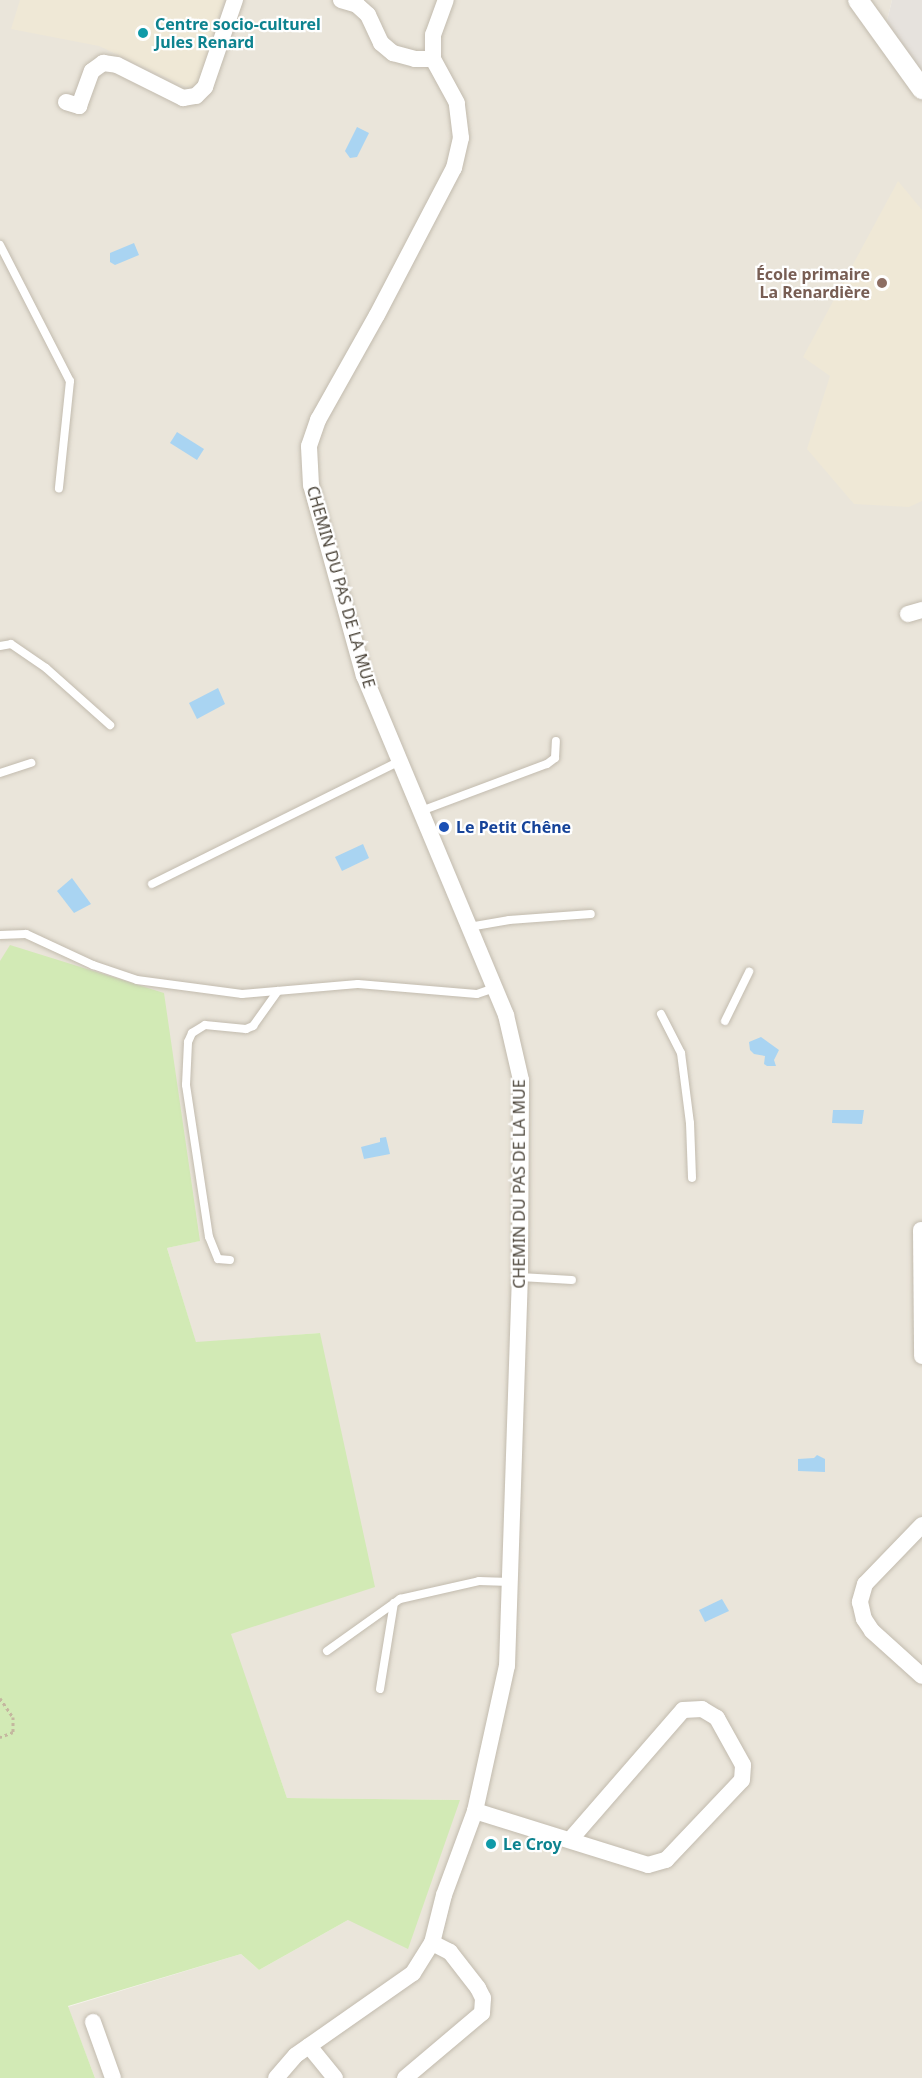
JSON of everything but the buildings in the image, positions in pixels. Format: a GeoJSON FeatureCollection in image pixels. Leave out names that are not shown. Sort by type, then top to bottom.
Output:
{"type":"FeatureCollection","features":[{"type":"Feature","properties":{"kind":"street"},"geometry":{"type":"LineString","coordinates":[[66,102],[79,105],[93,71],[103,63],[117,64],[183,98],[196,96],[206,87],[236,0]]}},
{"type":"Feature","properties":{"kind":"street"},"geometry":{"type":"LineString","coordinates":[[341,0],[357,5],[368,15],[381,43],[393,53],[415,59],[433,59],[433,35],[446,0]]}},
{"type":"Feature","properties":{"kind":"street"},"geometry":{"type":"LineString","coordinates":[[858,0],[922,89]]}},
{"type":"Feature","properties":{"kind":"street","name":"CHEMIN DU PAS DE LA MUE"},"geometry":{"type":"LineString","coordinates":[[276,2078],[296,2055],[412,1973],[432,1943],[444,1895],[475,1811],[507,1666],[520,1277],[521,1080],[506,1015],[364,676],[311,485],[309,446],[318,420],[377,315],[454,168],[461,138],[457,103],[433,59]]}},
{"type":"Feature","properties":{"kind":"street"},"geometry":{"type":"LineString","coordinates":[[921,1230],[922,1356]]}},
{"type":"Feature","properties":{"kind":"street"},"geometry":{"type":"LineString","coordinates":[[922,1525],[865,1584],[860,1602],[864,1619],[872,1631],[922,1677]]}},
{"type":"Feature","properties":{"kind":"street"},"geometry":{"type":"LineString","coordinates":[[475,1811],[648,1865],[666,1860],[742,1780],[743,1765],[717,1718],[702,1709],[683,1710],[570,1840]]}},
{"type":"Feature","properties":{"kind":"street"},"geometry":{"type":"LineString","coordinates":[[405,2078],[482,2013],[483,1998],[478,1988],[450,1952],[432,1943]]}},
{"type":"Feature","properties":{"kind":"street"},"geometry":{"type":"LineString","coordinates":[[93,2022],[113,2078]]}},
{"type":"Feature","properties":{"kind":"street"},"geometry":{"type":"LineString","coordinates":[[309,2046],[335,2078]]}},
{"type":"Feature","properties":{"kind":"lane"},"geometry":{"type":"LineString","coordinates":[[0,245],[70,381],[59,488]]}},
{"type":"Feature","properties":{"kind":"lane"},"geometry":{"type":"LineString","coordinates":[[0,646],[11,644],[46,668],[110,726]]}},
{"type":"Feature","properties":{"kind":"lane"},"geometry":{"type":"LineString","coordinates":[[421,811],[546,764],[555,758],[556,741]]}},
{"type":"Feature","properties":{"kind":"lane"},"geometry":{"type":"LineString","coordinates":[[152,884],[400,761]]}},
{"type":"Feature","properties":{"kind":"lane"},"geometry":{"type":"LineString","coordinates":[[0,773],[31,763]]}},
{"type":"Feature","properties":{"kind":"lane"},"geometry":{"type":"LineString","coordinates":[[469,927],[509,920],[591,914]]}},
{"type":"Feature","properties":{"kind":"lane"},"geometry":{"type":"LineString","coordinates":[[0,935],[26,934],[93,965],[137,980],[242,994],[358,984],[477,994],[495,988]]}},
{"type":"Feature","properties":{"kind":"lane"},"geometry":{"type":"LineString","coordinates":[[725,1021],[749,972]]}},
{"type":"Feature","properties":{"kind":"lane"},"geometry":{"type":"LineString","coordinates":[[230,1260],[218,1259],[209,1237],[186,1085],[188,1042],[192,1033],[205,1025],[246,1029],[253,1026],[278,991]]}},
{"type":"Feature","properties":{"kind":"lane"},"geometry":{"type":"LineString","coordinates":[[661,1014],[681,1053],[690,1123],[692,1178]]}},
{"type":"Feature","properties":{"kind":"lane"},"geometry":{"type":"LineString","coordinates":[[520,1277],[572,1280]]}},
{"type":"Feature","properties":{"kind":"lane"},"geometry":{"type":"LineString","coordinates":[[327,1651],[400,1599],[479,1581],[510,1582]]}},
{"type":"Feature","properties":{"kind":"lane"},"geometry":{"type":"LineString","coordinates":[[380,1689],[394,1603]]}},
{"type":"Feature","properties":{"kind":"path"},"geometry":{"type":"LineString","coordinates":[[0,1698],[13,1717],[13,1732],[0,1737]]}},
{"type":"Feature","properties":{"kind":"shaded area"},"geometry":{"type":"Polygon","coordinates":[[[0,0],[892,0],[886,25],[922,81],[922,2078],[95,2078],[68,2007],[241,1954],[259,1970],[348,1920],[460,1800],[287,1798],[230,1634],[319,1333],[196,1343],[167,1248],[199,1241],[0,961],[0,0]]]}},
{"type":"Feature","properties":{"kind":"shaded area"},"geometry":{"type":"Polygon","coordinates":[[[20,0],[224,0],[198,83],[194,87],[186,87],[99,46],[11,29],[20,0]]]}},
{"type":"Feature","properties":{"kind":"shaded area"},"geometry":{"type":"Polygon","coordinates":[[[892,0],[922,0],[922,81],[886,25],[892,0]]]}},
{"type":"Feature","properties":{"kind":"shaded area","name":"École primaire La Renardière"},"geometry":{"type":"Polygon","coordinates":[[[898,181],[922,210],[922,501],[909,507],[854,504],[807,449],[830,376],[803,357],[898,181]]]}},
{"type":"Feature","properties":{"kind":"green space"},"geometry":{"type":"Polygon","coordinates":[[[10,945],[164,993],[200,1241],[167,1248],[196,1342],[320,1333],[375,1587],[231,1634],[287,1798],[460,1800],[408,1949],[348,1920],[259,1970],[241,1954],[68,2006],[95,2078],[0,2078],[0,961],[10,945]]]}},
{"type":"Feature","properties":{"kind":"water"},"geometry":{"type":"Polygon","coordinates":[[[357,127],[369,133],[357,157],[350,158],[345,151],[357,127]]]}},
{"type":"Feature","properties":{"kind":"water"},"geometry":{"type":"Polygon","coordinates":[[[134,243],[139,255],[115,265],[110,262],[110,253],[134,243]]]}},
{"type":"Feature","properties":{"kind":"water"},"geometry":{"type":"Polygon","coordinates":[[[177,432],[204,449],[197,460],[170,443],[177,432]]]}},
{"type":"Feature","properties":{"kind":"water"},"geometry":{"type":"Polygon","coordinates":[[[218,688],[225,704],[197,719],[189,703],[218,688]]]}},
{"type":"Feature","properties":{"kind":"water"},"geometry":{"type":"Polygon","coordinates":[[[363,844],[369,858],[342,871],[335,857],[363,844]]]}},
{"type":"Feature","properties":{"kind":"water"},"geometry":{"type":"Polygon","coordinates":[[[72,878],[91,904],[74,913],[57,891],[72,878]]]}},
{"type":"Feature","properties":{"kind":"water"},"geometry":{"type":"Polygon","coordinates":[[[761,1037],[779,1050],[774,1060],[776,1066],[767,1066],[764,1064],[765,1056],[754,1054],[750,1050],[749,1042],[761,1037]]]}},
{"type":"Feature","properties":{"kind":"water"},"geometry":{"type":"Polygon","coordinates":[[[833,1110],[864,1110],[862,1124],[832,1123],[833,1110]]]}},
{"type":"Feature","properties":{"kind":"water"},"geometry":{"type":"Polygon","coordinates":[[[386,1137],[390,1154],[364,1159],[361,1147],[380,1142],[380,1138],[386,1137]]]}},
{"type":"Feature","properties":{"kind":"water"},"geometry":{"type":"Polygon","coordinates":[[[817,1455],[825,1459],[825,1472],[798,1471],[798,1459],[814,1458],[817,1455]]]}},
{"type":"Feature","properties":{"kind":"water"},"geometry":{"type":"Polygon","coordinates":[[[722,1599],[729,1611],[705,1622],[699,1610],[722,1599]]]}},
{"type":"Feature","properties":{"kind":"place","name":"Centre socio-culturel Jules Renard"},"geometry":{"type":"Point","coordinates":[143,33]}},
{"type":"Feature","properties":{"kind":"place","name":"École primaire La Renardière"},"geometry":{"type":"Point","coordinates":[882,283]}},
{"type":"Feature","properties":{"kind":"place","name":"Le Petit Chêne"},"geometry":{"type":"Point","coordinates":[444,827]}},
{"type":"Feature","properties":{"kind":"place","name":"Le Croy"},"geometry":{"type":"Point","coordinates":[491,1844]}}]}
